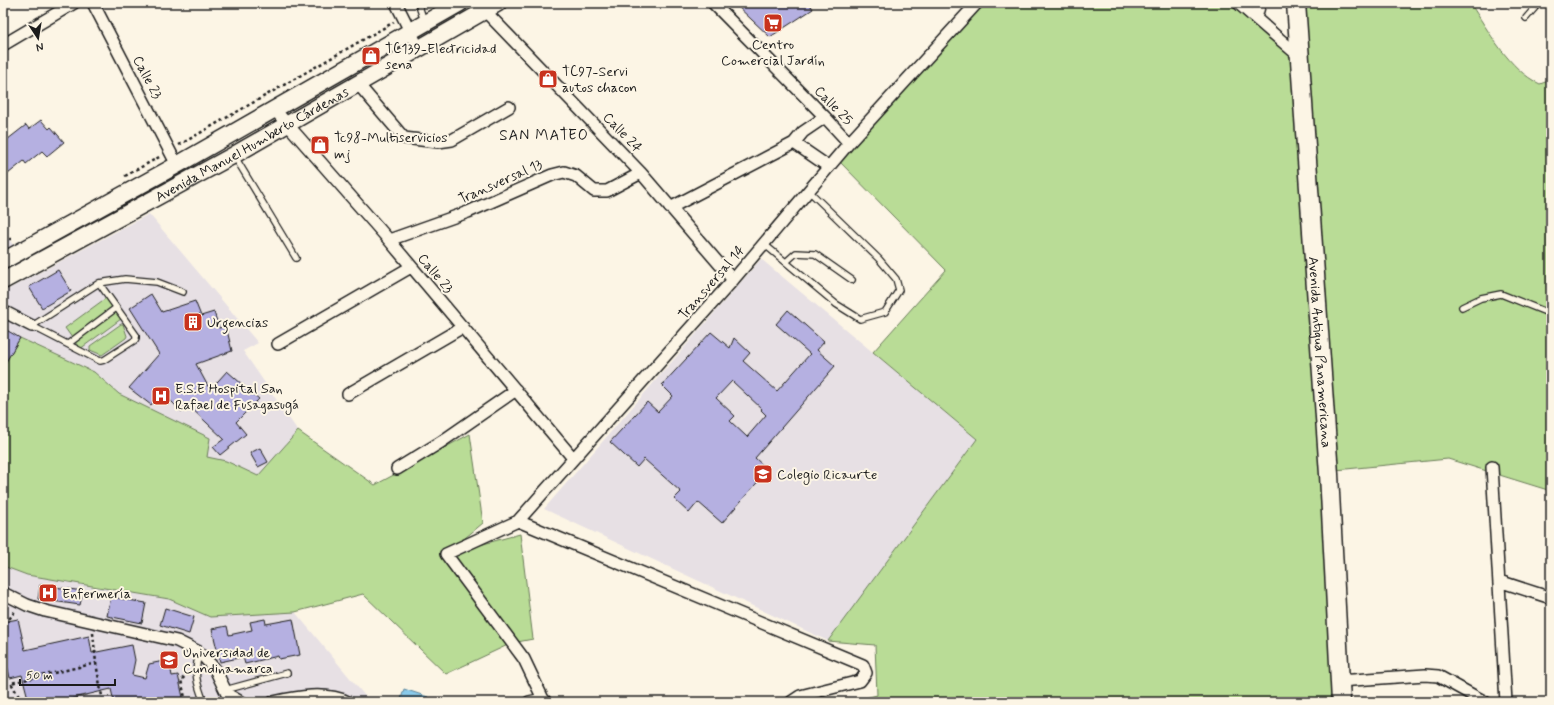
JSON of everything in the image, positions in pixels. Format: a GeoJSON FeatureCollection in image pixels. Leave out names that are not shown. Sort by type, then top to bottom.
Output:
{"type":"FeatureCollection","features":[{"type":"Feature","properties":{"kind":"main road","name":"Avenida Manuel Humberto Cárdenas"},"geometry":{"type":"LineString","coordinates":[[7,256],[173,158],[274,109],[460,3]]}},
{"type":"Feature","properties":{"kind":"main road","name":"Avenida Antigua Panamericana"},"geometry":{"type":"LineString","coordinates":[[1296,3],[1329,474],[1341,702]]}},
{"type":"Feature","properties":{"kind":"main road","name":"Avenida Manuel Humberto Cárdenas"},"geometry":{"type":"LineString","coordinates":[[3,281],[234,155],[492,7]]}},
{"type":"Feature","properties":{"kind":"street"},"geometry":{"type":"LineString","coordinates":[[3,45],[74,3]]}},
{"type":"Feature","properties":{"kind":"street","name":"Calle 23"},"geometry":{"type":"LineString","coordinates":[[93,3],[173,158]]}},
{"type":"Feature","properties":{"kind":"street"},"geometry":{"type":"LineString","coordinates":[[396,3],[419,49]]}},
{"type":"Feature","properties":{"kind":"street","name":"Calle 25"},"geometry":{"type":"LineString","coordinates":[[713,3],[826,117],[849,143]]}},
{"type":"Feature","properties":{"kind":"street","name":"Transversal 14"},"geometry":{"type":"LineString","coordinates":[[545,700],[524,659],[446,554],[518,521],[733,280],[849,143],[977,3]]}},
{"type":"Feature","properties":{"kind":"street"},"geometry":{"type":"LineString","coordinates":[[1238,3],[1300,56]]}},
{"type":"Feature","properties":{"kind":"street"},"geometry":{"type":"LineString","coordinates":[[1256,18],[1260,3]]}},
{"type":"Feature","properties":{"kind":"street","name":"Calle 24"},"geometry":{"type":"LineString","coordinates":[[492,7],[641,173],[733,280]]}},
{"type":"Feature","properties":{"kind":"street"},"geometry":{"type":"LineString","coordinates":[[358,84],[404,138],[413,140],[438,142],[452,140],[509,107]]}},
{"type":"Feature","properties":{"kind":"street","name":"Calle 23"},"geometry":{"type":"LineString","coordinates":[[274,109],[390,240],[411,267],[573,458]]}},
{"type":"Feature","properties":{"kind":"street"},"geometry":{"type":"LineString","coordinates":[[670,208],[794,143],[803,132],[826,117]]}},
{"type":"Feature","properties":{"kind":"street"},"geometry":{"type":"LineString","coordinates":[[794,143],[829,167]]}},
{"type":"Feature","properties":{"kind":"street","name":"Transversal 13"},"geometry":{"type":"LineString","coordinates":[[390,240],[468,212],[552,175],[564,172],[576,176],[594,191],[607,191],[641,173]]}},
{"type":"Feature","properties":{"kind":"street"},"geometry":{"type":"LineString","coordinates":[[278,344],[411,267]]}},
{"type":"Feature","properties":{"kind":"street"},"geometry":{"type":"LineString","coordinates":[[3,311],[32,326]]}},
{"type":"Feature","properties":{"kind":"street"},"geometry":{"type":"LineString","coordinates":[[348,394],[463,327]]}},
{"type":"Feature","properties":{"kind":"street"},"geometry":{"type":"LineString","coordinates":[[397,469],[441,442],[516,390]]}},
{"type":"Feature","properties":{"kind":"street"},"geometry":{"type":"LineString","coordinates":[[1492,467],[1506,702]]}},
{"type":"Feature","properties":{"kind":"street"},"geometry":{"type":"LineString","coordinates":[[518,521],[863,665],[866,673],[860,681],[800,696],[791,702]]}},
{"type":"Feature","properties":{"kind":"street"},"geometry":{"type":"LineString","coordinates":[[1499,581],[1551,598]]}},
{"type":"Feature","properties":{"kind":"street"},"geometry":{"type":"LineString","coordinates":[[3,593],[27,606],[92,626],[177,641],[199,652],[215,669],[226,695],[241,702]]}},
{"type":"Feature","properties":{"kind":"street"},"geometry":{"type":"LineString","coordinates":[[1339,681],[1425,675],[1438,676],[1485,702]]}},
{"type":"Feature","properties":{"kind":"street"},"geometry":{"type":"LineString","coordinates":[[273,702],[303,696],[341,698],[348,702]]}},
{"type":"Feature","properties":{"kind":"street"},"geometry":{"type":"LineString","coordinates":[[529,702],[545,700]]}},
{"type":"Feature","properties":{"kind":"lane"},"geometry":{"type":"LineString","coordinates":[[418,3],[425,23]]}},
{"type":"Feature","properties":{"kind":"lane"},"geometry":{"type":"LineString","coordinates":[[1526,18],[1539,3]]}},
{"type":"Feature","properties":{"kind":"lane"},"geometry":{"type":"LineString","coordinates":[[234,155],[296,258]]}},
{"type":"Feature","properties":{"kind":"lane"},"geometry":{"type":"LineString","coordinates":[[764,244],[836,304],[860,319],[885,312],[899,290],[896,279],[879,259],[809,192]]}},
{"type":"Feature","properties":{"kind":"lane"},"geometry":{"type":"LineString","coordinates":[[786,262],[796,253],[815,254],[852,280]]}},
{"type":"Feature","properties":{"kind":"lane"},"geometry":{"type":"LineString","coordinates":[[32,326],[99,283],[125,279],[157,282],[183,292]]}},
{"type":"Feature","properties":{"kind":"lane"},"geometry":{"type":"LineString","coordinates":[[32,326],[100,361],[104,360],[135,340],[136,335],[99,283]]}},
{"type":"Feature","properties":{"kind":"lane"},"geometry":{"type":"LineString","coordinates":[[1462,307],[1481,298],[1501,294],[1551,314]]}},
{"type":"Feature","properties":{"kind":"lane"},"geometry":{"type":"LineString","coordinates":[[68,344],[116,308]]}},
{"type":"Feature","properties":{"kind":"lane"},"geometry":{"type":"LineString","coordinates":[[199,652],[196,667],[197,685],[204,702]]}},
{"type":"Feature","properties":{"kind":"lane"},"geometry":{"type":"LineString","coordinates":[[226,695],[288,673]]}},
{"type":"Feature","properties":{"kind":"path"},"geometry":{"type":"LineString","coordinates":[[122,178],[173,158],[403,17]]}},
{"type":"Feature","properties":{"kind":"path"},"geometry":{"type":"LineString","coordinates":[[3,239],[13,239],[19,236]]}},
{"type":"Feature","properties":{"kind":"path"},"geometry":{"type":"LineString","coordinates":[[3,620],[10,618],[15,610]]}},
{"type":"Feature","properties":{"kind":"path"},"geometry":{"type":"LineString","coordinates":[[92,626],[100,632]]}},
{"type":"Feature","properties":{"kind":"path"},"geometry":{"type":"LineString","coordinates":[[92,626],[102,702]]}},
{"type":"Feature","properties":{"kind":"path"},"geometry":{"type":"LineString","coordinates":[[22,702],[11,684],[96,663]]}},
{"type":"Feature","properties":{"kind":"path"},"geometry":{"type":"LineString","coordinates":[[186,702],[181,680],[190,673]]}},
{"type":"Feature","properties":{"kind":"shaded area","name":"E.S.E Hospital San Rafael de Fusagasugá"},"geometry":{"type":"Polygon","coordinates":[[[149,214],[258,343],[243,351],[298,431],[331,454],[203,548],[13,362],[3,355],[3,294],[5,291],[149,214]]]}},
{"type":"Feature","properties":{"kind":"shaded area"},"geometry":{"type":"Polygon","coordinates":[[[3,232],[15,247],[3,254],[3,232]]]}},
{"type":"Feature","properties":{"kind":"shaded area","name":"Colegio Ricaurte"},"geometry":{"type":"Polygon","coordinates":[[[761,259],[977,439],[828,641],[544,509],[761,259]]]}},
{"type":"Feature","properties":{"kind":"shaded area","name":"Universidad de Cundinamarca"},"geometry":{"type":"Polygon","coordinates":[[[3,566],[27,575],[169,599],[210,617],[295,612],[370,702],[3,702],[3,566]]]}},
{"type":"Feature","properties":{"kind":"green space"},"geometry":{"type":"Polygon","coordinates":[[[984,3],[1228,3],[1292,56],[1323,493],[1333,702],[849,702],[877,695],[875,645],[828,641],[977,439],[873,352],[946,270],[840,162],[984,3]]]}},
{"type":"Feature","properties":{"kind":"green space"},"geometry":{"type":"Polygon","coordinates":[[[1304,3],[1470,3],[1500,48],[1519,69],[1529,78],[1540,84],[1551,80],[1551,491],[1448,459],[1336,470],[1304,3]]]}},
{"type":"Feature","properties":{"kind":"green space"},"geometry":{"type":"Polygon","coordinates":[[[106,298],[121,319],[80,349],[65,328],[106,298]]]}},
{"type":"Feature","properties":{"kind":"green space"},"geometry":{"type":"Polygon","coordinates":[[[123,324],[127,336],[126,338],[102,355],[90,350],[90,346],[123,324]]]}},
{"type":"Feature","properties":{"kind":"green space"},"geometry":{"type":"Polygon","coordinates":[[[20,338],[94,372],[119,394],[210,438],[207,457],[226,461],[258,476],[298,431],[375,485],[470,434],[483,523],[453,548],[454,552],[520,534],[533,639],[512,643],[446,674],[363,594],[295,612],[210,617],[169,599],[27,575],[3,566],[3,355],[8,358],[20,338]]]}},
{"type":"Feature","properties":{"kind":"water"},"geometry":{"type":"Polygon","coordinates":[[[404,689],[428,697],[427,702],[410,702],[401,699],[404,689]]]}},
{"type":"Feature","properties":{"kind":"building","name":"Centro Comercial Jardín"},"geometry":{"type":"Polygon","coordinates":[[[734,3],[809,3],[813,9],[770,37],[734,3]]]}},
{"type":"Feature","properties":{"kind":"building"},"geometry":{"type":"Polygon","coordinates":[[[41,120],[49,129],[51,127],[64,142],[47,156],[42,151],[26,164],[24,161],[3,178],[3,143],[26,125],[29,129],[41,120]]]}},
{"type":"Feature","properties":{"kind":"building"},"geometry":{"type":"Polygon","coordinates":[[[58,270],[71,291],[42,308],[29,287],[58,270]]]}},
{"type":"Feature","properties":{"kind":"building"},"geometry":{"type":"Polygon","coordinates":[[[151,294],[162,312],[195,301],[201,316],[214,312],[219,328],[226,326],[232,351],[196,364],[210,390],[227,371],[259,399],[236,422],[246,434],[220,455],[213,447],[224,439],[189,406],[182,412],[162,392],[151,405],[129,388],[159,354],[130,308],[151,294]]]}},
{"type":"Feature","properties":{"kind":"building"},"geometry":{"type":"Polygon","coordinates":[[[788,310],[824,342],[817,350],[835,366],[755,458],[768,470],[722,523],[698,502],[689,513],[674,499],[681,492],[644,459],[637,467],[610,442],[647,402],[658,412],[673,396],[662,385],[711,332],[730,348],[734,338],[750,353],[743,361],[777,391],[810,354],[776,324],[788,310]],[[732,381],[716,398],[735,416],[730,421],[747,437],[766,415],[761,410],[762,409],[732,381]]]}},
{"type":"Feature","properties":{"kind":"building"},"geometry":{"type":"Polygon","coordinates":[[[3,328],[20,338],[3,367],[3,328]]]}},
{"type":"Feature","properties":{"kind":"building"},"geometry":{"type":"Polygon","coordinates":[[[260,448],[268,462],[258,467],[250,453],[260,448]]]}},
{"type":"Feature","properties":{"kind":"building"},"geometry":{"type":"Polygon","coordinates":[[[40,585],[83,591],[80,605],[38,599],[40,585]]]}},
{"type":"Feature","properties":{"kind":"building"},"geometry":{"type":"Polygon","coordinates":[[[111,597],[146,603],[142,623],[107,616],[111,597]]]}},
{"type":"Feature","properties":{"kind":"building"},"geometry":{"type":"Polygon","coordinates":[[[165,608],[194,617],[189,634],[160,625],[165,608]]]}},
{"type":"Feature","properties":{"kind":"building"},"geometry":{"type":"Polygon","coordinates":[[[18,619],[25,650],[89,636],[92,653],[132,645],[135,660],[132,675],[145,678],[149,664],[169,660],[172,676],[178,675],[184,702],[114,702],[111,689],[57,702],[29,702],[22,675],[10,678],[3,648],[3,622],[18,619]]]}},
{"type":"Feature","properties":{"kind":"building"},"geometry":{"type":"Polygon","coordinates":[[[265,619],[266,624],[293,619],[300,655],[279,659],[278,656],[245,664],[243,657],[220,662],[212,629],[227,626],[229,635],[252,630],[250,622],[265,619]]]}},
{"type":"Feature","properties":{"kind":"place","name":"Centro Comercial Jardín"},"geometry":{"type":"Point","coordinates":[773,23]}},
{"type":"Feature","properties":{"kind":"place","name":"TC139-Electricidad sena"},"geometry":{"type":"Point","coordinates":[371,56]}},
{"type":"Feature","properties":{"kind":"place","name":"TC97-Servi autos chacon"},"geometry":{"type":"Point","coordinates":[548,79]}},
{"type":"Feature","properties":{"kind":"place","name":"Tc98-Multiservicios mj"},"geometry":{"type":"Point","coordinates":[320,145]}},
{"type":"Feature","properties":{"kind":"place","name":"Urgencias"},"geometry":{"type":"Point","coordinates":[193,322]}},
{"type":"Feature","properties":{"kind":"place","name":"E.S.E Hospital San Rafael de Fusagasugá"},"geometry":{"type":"Point","coordinates":[161,396]}},
{"type":"Feature","properties":{"kind":"place","name":"Colegio Ricaurte"},"geometry":{"type":"Point","coordinates":[763,474]}},
{"type":"Feature","properties":{"kind":"place","name":"Enfermería"},"geometry":{"type":"Point","coordinates":[48,593]}},
{"type":"Feature","properties":{"kind":"place","name":"Universidad de Cundinamarca"},"geometry":{"type":"Point","coordinates":[169,660]}},
{"type":"Feature","properties":{"kind":"district","name":"SAN MATEO"},"geometry":{"type":"Point","coordinates":[544,135]}}]}
